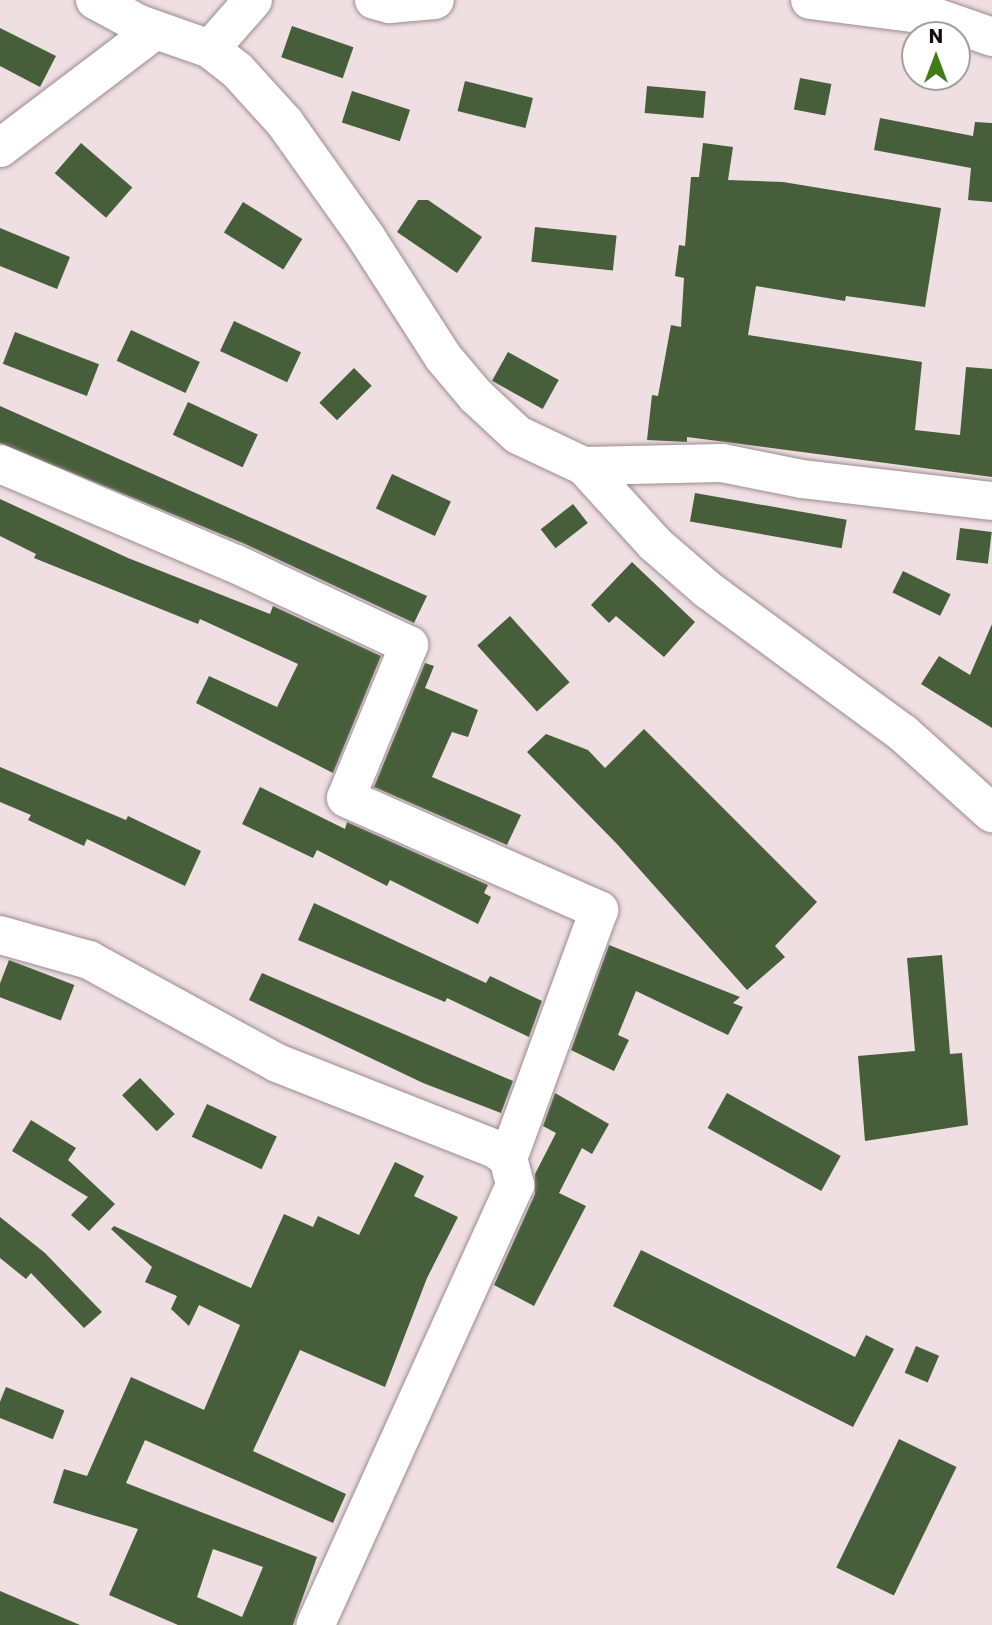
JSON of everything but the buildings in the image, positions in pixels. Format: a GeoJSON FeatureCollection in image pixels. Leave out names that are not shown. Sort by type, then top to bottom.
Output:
{"type":"FeatureCollection","features":[{"type":"Feature","properties":{"kind":"street"},"geometry":{"type":"LineString","coordinates":[[95,0],[174,30],[237,70],[285,123],[366,237],[443,357],[476,396],[518,435],[584,467],[655,544],[708,590],[903,733],[992,813]]}},
{"type":"Feature","properties":{"kind":"street"},"geometry":{"type":"LineString","coordinates":[[0,148],[174,30],[253,0]]}},
{"type":"Feature","properties":{"kind":"street"},"geometry":{"type":"LineString","coordinates":[[374,0],[388,4],[435,0]]}},
{"type":"Feature","properties":{"kind":"street"},"geometry":{"type":"LineString","coordinates":[[810,0],[929,15],[992,37]]}},
{"type":"Feature","properties":{"kind":"street"},"geometry":{"type":"LineString","coordinates":[[584,467],[722,463],[802,479],[992,501]]}},
{"type":"Feature","properties":{"kind":"street"},"geometry":{"type":"LineString","coordinates":[[0,464],[236,564],[409,645],[346,798],[599,910],[508,1158],[515,1185],[316,1625]]}},
{"type":"Feature","properties":{"kind":"street"},"geometry":{"type":"LineString","coordinates":[[0,935],[89,960],[277,1063],[483,1144],[508,1158]]}}]}
